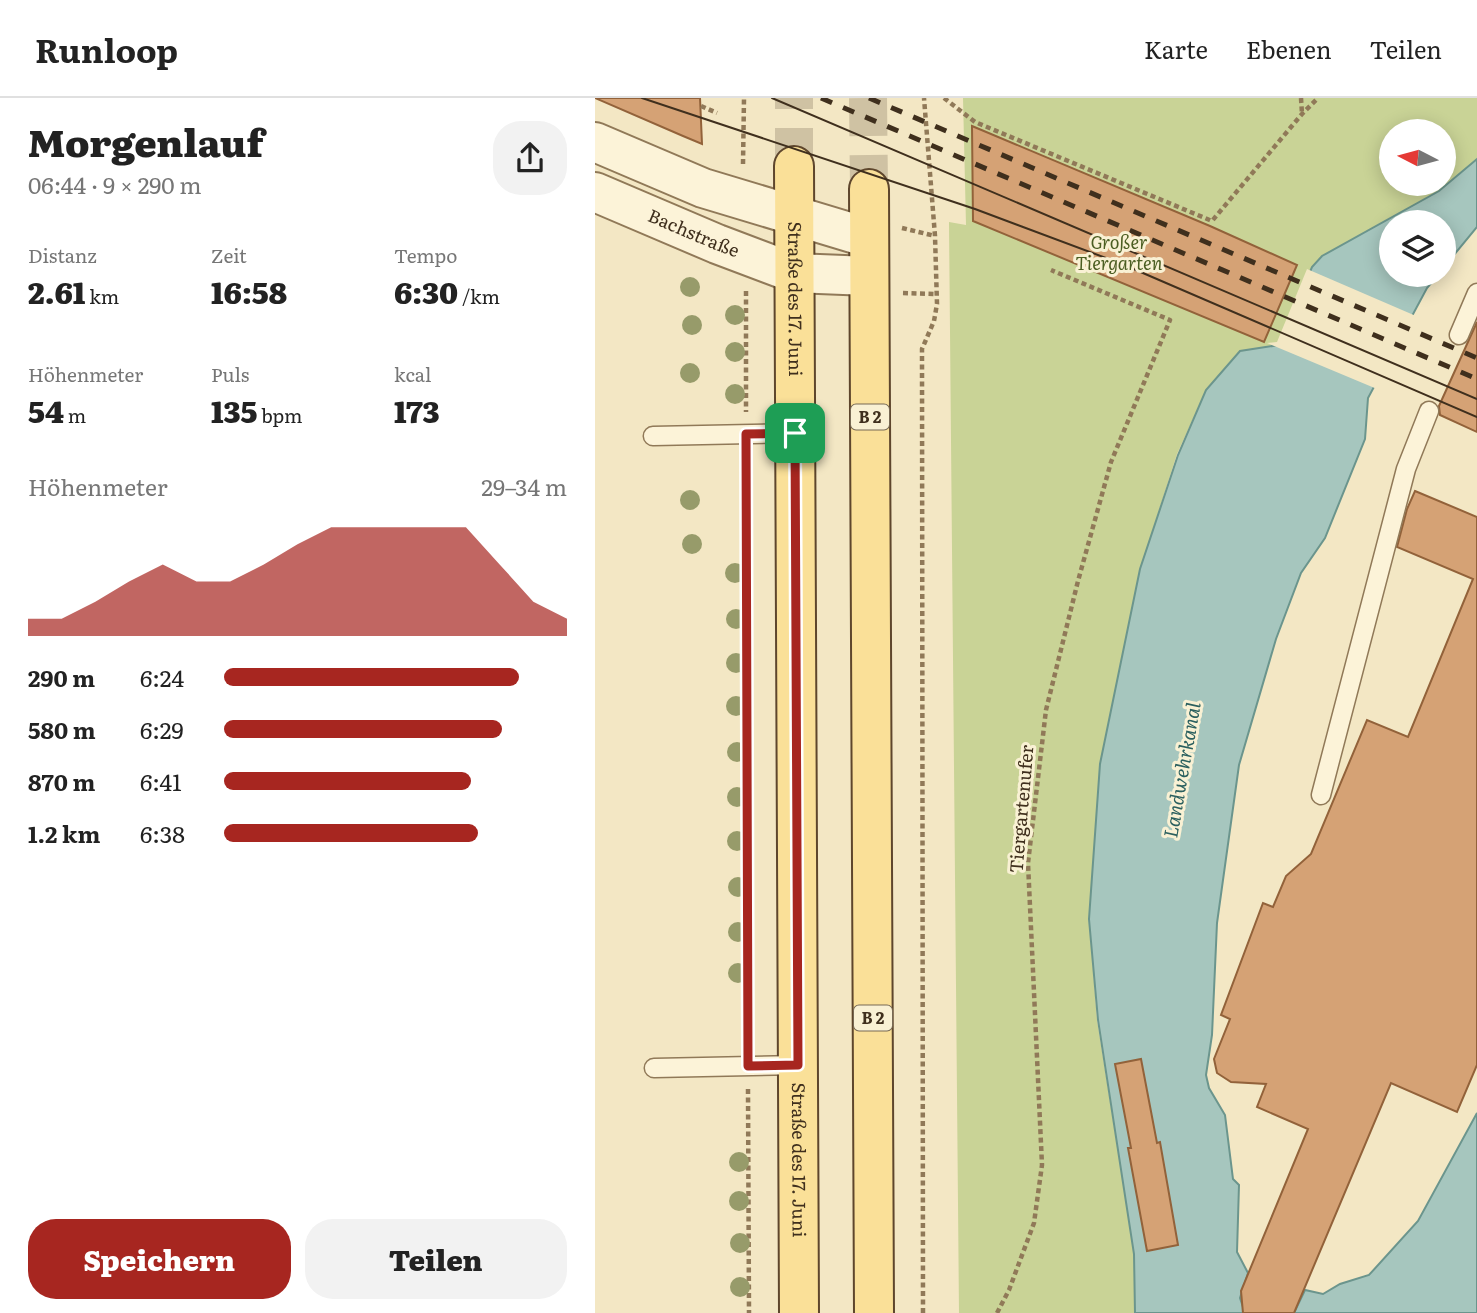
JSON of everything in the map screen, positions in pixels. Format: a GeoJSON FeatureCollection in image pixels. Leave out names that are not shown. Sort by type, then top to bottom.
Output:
{"type":"FeatureCollection","features":[{"type":"Feature","properties":{"kind":"main road","name":"Straße des 17. Juni"},"geometry":{"type":"LineString","coordinates":[[794,166],[799,1313]]}},
{"type":"Feature","properties":{"kind":"main road","name":"B 2"},"geometry":{"type":"LineString","coordinates":[[869,189],[874,1313]]}},
{"type":"Feature","properties":{"kind":"street"},"geometry":{"type":"LineString","coordinates":[[595,142],[703,188],[869,238]]}},
{"type":"Feature","properties":{"kind":"street","name":"Bachstraße"},"geometry":{"type":"LineString","coordinates":[[595,192],[717,244],[794,273],[869,276]]}},
{"type":"Feature","properties":{"kind":"lane"},"geometry":{"type":"LineString","coordinates":[[1459,335],[1477,293]]}},
{"type":"Feature","properties":{"kind":"lane"},"geometry":{"type":"LineString","coordinates":[[1321,794],[1406,469],[1429,411]]}},
{"type":"Feature","properties":{"kind":"lane"},"geometry":{"type":"LineString","coordinates":[[653,436],[795,433]]}},
{"type":"Feature","properties":{"kind":"lane"},"geometry":{"type":"LineString","coordinates":[[654,1068],[798,1065]]}},
{"type":"Feature","properties":{"kind":"path"},"geometry":{"type":"LineString","coordinates":[[743,161],[744,98]]}},
{"type":"Feature","properties":{"kind":"path"},"geometry":{"type":"LineString","coordinates":[[923,1313],[922,349],[934,321],[937,304],[935,236],[924,98]]}},
{"type":"Feature","properties":{"kind":"path"},"geometry":{"type":"LineString","coordinates":[[944,98],[975,122],[1212,221],[1301,114],[1318,98]]}},
{"type":"Feature","properties":{"kind":"path"},"geometry":{"type":"LineString","coordinates":[[1301,98],[1301,114]]}},
{"type":"Feature","properties":{"kind":"path"},"geometry":{"type":"LineString","coordinates":[[701,106],[717,113]]}},
{"type":"Feature","properties":{"kind":"path","name":"Tiergartenufer"},"geometry":{"type":"LineString","coordinates":[[997,1313],[1009,1290],[1034,1223],[1042,1165],[1028,863],[1046,710],[1077,581],[1111,462],[1170,320],[1051,271]]}},
{"type":"Feature","properties":{"kind":"path"},"geometry":{"type":"LineString","coordinates":[[746,295],[748,1313]]}},
{"type":"Feature","properties":{"kind":"green space","name":"Großer Tiergarten"},"geometry":{"type":"Polygon","coordinates":[[[963,98],[1477,98],[1477,159],[1456,177],[1456,119],[1379,119],[1379,196],[1430,196],[1405,210],[1379,210],[1379,224],[1322,256],[1279,345],[1206,390],[1177,454],[1140,569],[1100,764],[1089,919],[1097,1020],[1134,1253],[1135,1313],[959,1313],[949,222],[966,225],[963,98]]]}},
{"type":"Feature","properties":{"kind":"water"},"geometry":{"type":"Polygon","coordinates":[[[1477,159],[1477,227],[1456,252],[1456,210],[1405,210],[1430,196],[1456,196],[1456,177],[1477,159]]]}},
{"type":"Feature","properties":{"kind":"water","name":"Landwehrkanal"},"geometry":{"type":"Polygon","coordinates":[[[1379,224],[1379,287],[1428,287],[1368,398],[1365,439],[1325,538],[1301,573],[1276,639],[1239,765],[1217,923],[1212,1035],[1206,1075],[1209,1088],[1225,1115],[1233,1179],[1239,1185],[1237,1252],[1248,1273],[1240,1298],[1245,1313],[1135,1313],[1134,1254],[1098,1020],[1089,919],[1100,764],[1140,569],[1178,455],[1206,390],[1240,351],[1279,345],[1312,267],[1322,256],[1379,224]]]}},
{"type":"Feature","properties":{"kind":"water"},"geometry":{"type":"Polygon","coordinates":[[[1477,1113],[1477,1313],[1294,1313],[1305,1290],[1323,1294],[1340,1284],[1369,1275],[1418,1221],[1477,1113]]]}},
{"type":"Feature","properties":{"kind":"pier"},"geometry":{"type":"Polygon","coordinates":[[[1307,269],[1416,316],[1377,389],[1267,343],[1277,342],[1307,269]]]}},
{"type":"Feature","properties":{"kind":"building"},"geometry":{"type":"Polygon","coordinates":[[[595,98],[700,98],[702,144],[683,136],[595,98]]]}},
{"type":"Feature","properties":{"kind":"building"},"geometry":{"type":"Polygon","coordinates":[[[972,126],[1297,265],[1264,342],[973,221],[972,126]]]}},
{"type":"Feature","properties":{"kind":"building"},"geometry":{"type":"Polygon","coordinates":[[[1477,322],[1477,432],[1440,415],[1439,406],[1477,322]]]}},
{"type":"Feature","properties":{"kind":"building"},"geometry":{"type":"Polygon","coordinates":[[[1415,491],[1477,517],[1477,1065],[1457,1112],[1391,1083],[1294,1313],[1243,1313],[1241,1291],[1308,1129],[1257,1107],[1266,1084],[1231,1082],[1217,1073],[1214,1059],[1230,1019],[1221,1015],[1263,903],[1273,907],[1286,876],[1311,854],[1367,720],[1408,737],[1473,579],[1397,547],[1407,509],[1415,491]]]}},
{"type":"Feature","properties":{"kind":"building"},"geometry":{"type":"Polygon","coordinates":[[[1141,1059],[1157,1143],[1160,1142],[1178,1245],[1147,1251],[1115,1064],[1141,1059]]]}},
{"type":"Feature","properties":{"kind":"tunnel"},"geometry":{"type":"LineString","coordinates":[[794,98],[794,166]]}},
{"type":"Feature","properties":{"kind":"tunnel"},"geometry":{"type":"LineString","coordinates":[[868,98],[869,189]]}},
{"type":"Feature","properties":{"kind":"tram line"},"geometry":{"type":"LineString","coordinates":[[642,98],[975,209],[1122,264],[1477,417]]}},
{"type":"Feature","properties":{"kind":"tram line"},"geometry":{"type":"LineString","coordinates":[[772,98],[1477,399]]}},
{"type":"Feature","properties":{"kind":"railway"},"geometry":{"type":"LineString","coordinates":[[821,98],[1477,379]]}},
{"type":"Feature","properties":{"kind":"railway"},"geometry":{"type":"LineString","coordinates":[[869,98],[1477,358]]}},
{"type":"Feature","properties":{"kind":"route"},"geometry":{"type":"LineString","coordinates":[[795,433],[798,1065],[748,1066],[746,434],[795,433]]}}]}
